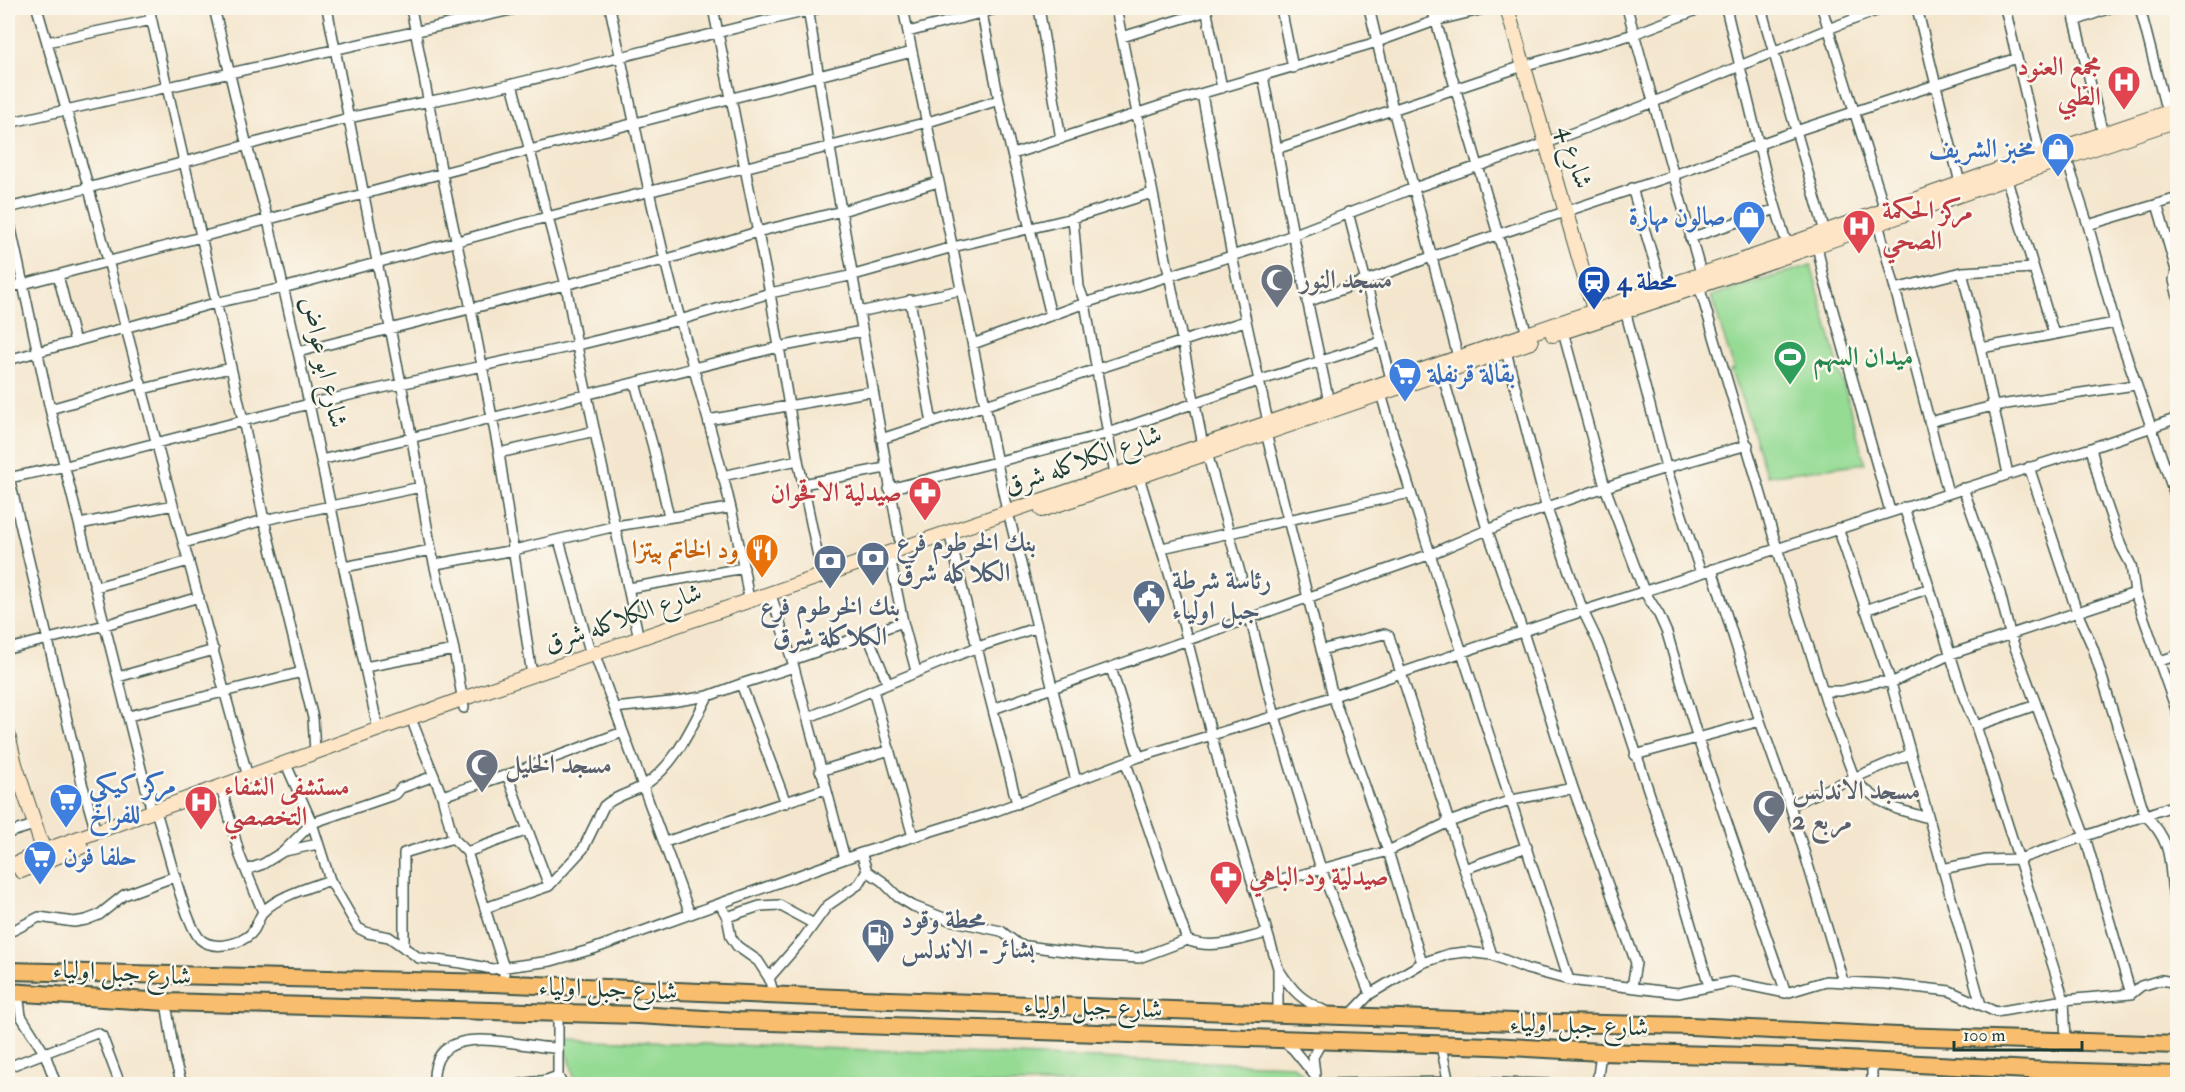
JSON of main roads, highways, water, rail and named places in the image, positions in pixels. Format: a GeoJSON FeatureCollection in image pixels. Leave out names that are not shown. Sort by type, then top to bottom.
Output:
{"type":"FeatureCollection","features":[{"type":"Feature","properties":{"kind":"highway","name":"شارع جبل اولياء"},"geometry":{"type":"LineString","coordinates":[[8,971],[504,976],[774,995],[2178,1045]]}},
{"type":"Feature","properties":{"kind":"highway","name":"شارع جبل اولياء"},"geometry":{"type":"LineString","coordinates":[[13,992],[166,1002],[703,1018],[1872,1062],[2048,1078],[2087,1071],[2178,1075]]}},
{"type":"Feature","properties":{"kind":"highway"},"geometry":{"type":"LineString","coordinates":[[703,1018],[713,992]]}},
{"type":"Feature","properties":{"kind":"highway"},"geometry":{"type":"LineString","coordinates":[[735,1020],[750,994]]}},
{"type":"Feature","properties":{"kind":"highway"},"geometry":{"type":"LineString","coordinates":[[2087,1042],[2087,1071]]}},
{"type":"Feature","properties":{"kind":"highway"},"geometry":{"type":"LineString","coordinates":[[2135,1073],[2136,1044]]}},
{"type":"Feature","properties":{"kind":"place","name":"مجمع العنود الطبي"},"geometry":{"type":"Point","coordinates":[2124,111]}},
{"type":"Feature","properties":{"kind":"place","name":"مخبز الشريف"},"geometry":{"type":"Point","coordinates":[2058,178]}},
{"type":"Feature","properties":{"kind":"place","name":"صالون مهارة"},"geometry":{"type":"Point","coordinates":[1749,246]}},
{"type":"Feature","properties":{"kind":"place","name":"مركز الحكمة الصحي"},"geometry":{"type":"Point","coordinates":[1859,255]}},
{"type":"Feature","properties":{"kind":"place","name":"مسجد النور"},"geometry":{"type":"Point","coordinates":[1277,309]}},
{"type":"Feature","properties":{"kind":"place","name":"محطة 4"},"geometry":{"type":"Point","coordinates":[1594,311]}},
{"type":"Feature","properties":{"kind":"place","name":"ميدان السهم"},"geometry":{"type":"Point","coordinates":[1790,386]}},
{"type":"Feature","properties":{"kind":"place","name":"بقالة قرنفلة"},"geometry":{"type":"Point","coordinates":[1405,403]}},
{"type":"Feature","properties":{"kind":"place","name":"صيدلية الاقحوان"},"geometry":{"type":"Point","coordinates":[925,522]}},
{"type":"Feature","properties":{"kind":"place","name":"ود الخاتم بيتزا"},"geometry":{"type":"Point","coordinates":[762,579]}},
{"type":"Feature","properties":{"kind":"place","name":"بنك الخرطوم فرع الكلاكله شرق"},"geometry":{"type":"Point","coordinates":[873,587]}},
{"type":"Feature","properties":{"kind":"place","name":"بنك الخرطوم فرع الكلاكلة شرق"},"geometry":{"type":"Point","coordinates":[830,590]}},
{"type":"Feature","properties":{"kind":"place","name":"رئاسة شرطة جبل اولياء"},"geometry":{"type":"Point","coordinates":[1149,625]}},
{"type":"Feature","properties":{"kind":"place","name":"مسجد الخليل"},"geometry":{"type":"Point","coordinates":[482,794]}},
{"type":"Feature","properties":{"kind":"place","name":"مركز كيكي للفراخ"},"geometry":{"type":"Point","coordinates":[66,829]}},
{"type":"Feature","properties":{"kind":"place","name":"مستشفى الشفاء التخصصي"},"geometry":{"type":"Point","coordinates":[201,831]}},
{"type":"Feature","properties":{"kind":"place","name":"مسجد الاندلس مربع 2"},"geometry":{"type":"Point","coordinates":[1769,835]}},
{"type":"Feature","properties":{"kind":"place","name":"حلفا فون"},"geometry":{"type":"Point","coordinates":[40,886]}},
{"type":"Feature","properties":{"kind":"place","name":"صيدلية ود الباهي"},"geometry":{"type":"Point","coordinates":[1226,906]}},
{"type":"Feature","properties":{"kind":"place","name":"محطة وقود بشائر - الاندلس"},"geometry":{"type":"Point","coordinates":[878,964]}}]}
